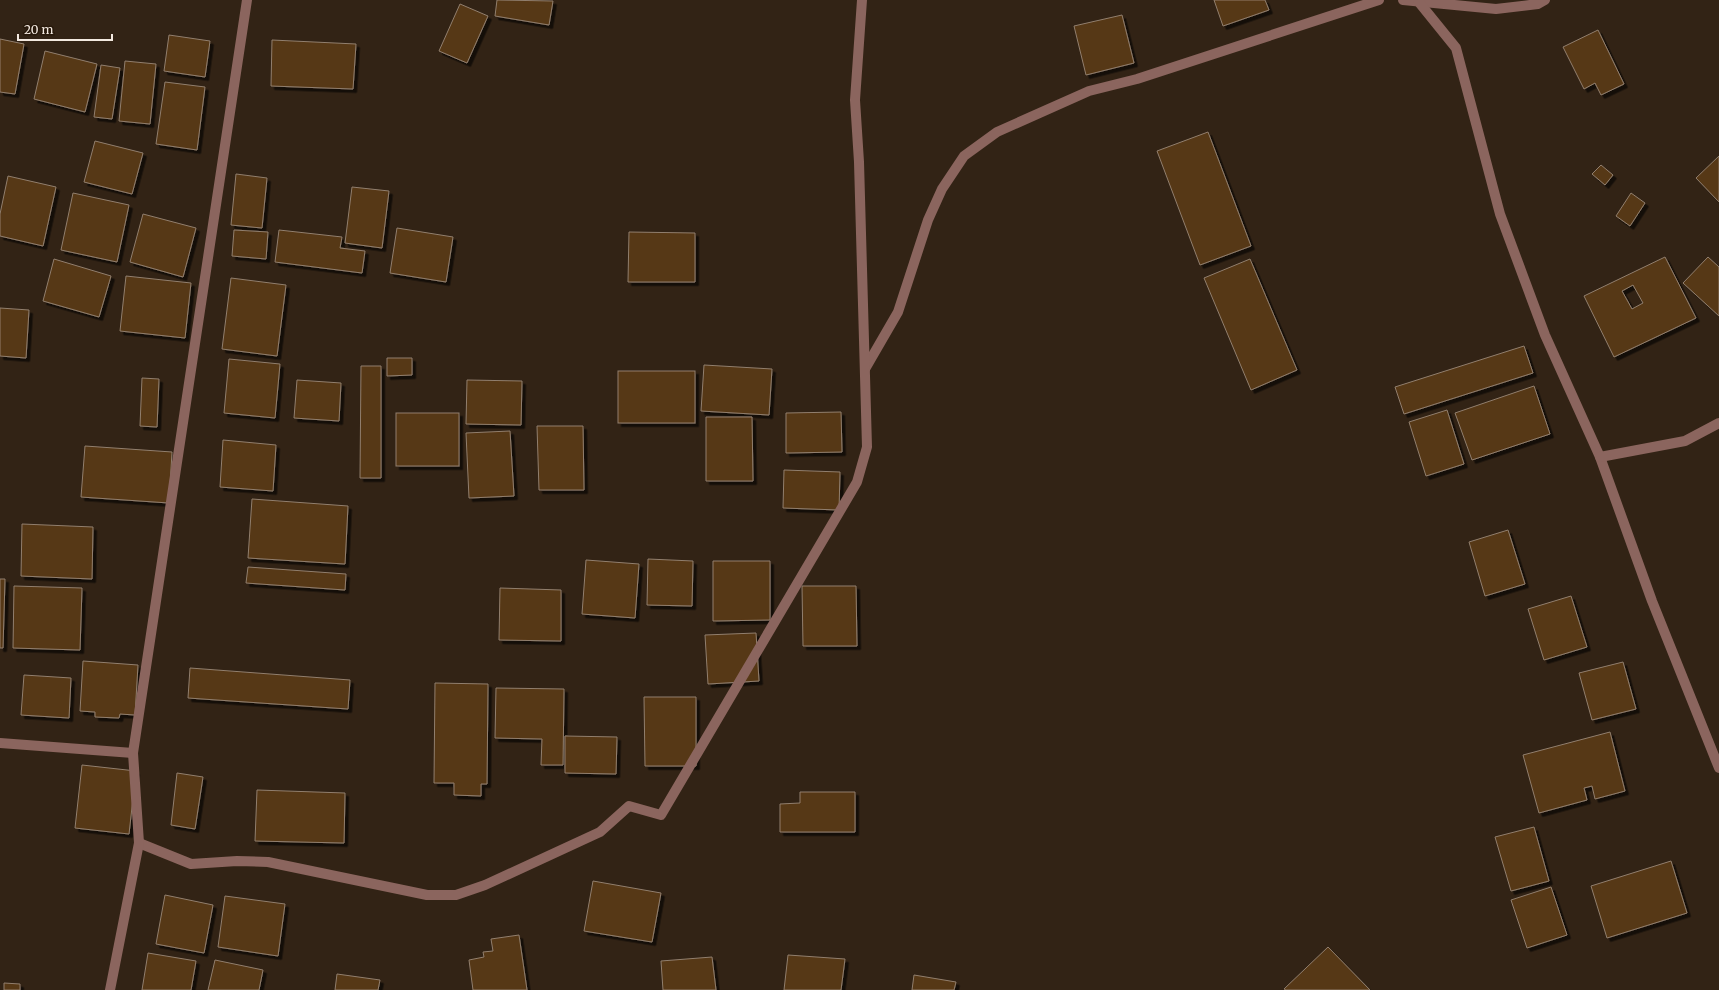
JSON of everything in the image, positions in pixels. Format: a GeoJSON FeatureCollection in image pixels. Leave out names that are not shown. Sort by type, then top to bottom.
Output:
{"type":"FeatureCollection","features":[{"type":"Feature","properties":{"kind":"street"},"geometry":{"type":"LineString","coordinates":[[110,990],[139,843],[133,753],[247,0]]}},
{"type":"Feature","properties":{"kind":"street"},"geometry":{"type":"LineString","coordinates":[[139,843],[191,864],[237,861],[268,862],[427,895],[456,895],[485,885],[600,832],[629,806],[661,815],[857,482],[866,448],[860,162],[855,100],[862,0]]}},
{"type":"Feature","properties":{"kind":"street"},"geometry":{"type":"LineString","coordinates":[[865,369],[898,312],[928,220],[942,189],[964,156],[997,132],[1089,91],[1137,79],[1379,0]]}},
{"type":"Feature","properties":{"kind":"street"},"geometry":{"type":"LineString","coordinates":[[1403,0],[1496,9],[1538,4],[1546,0]]}},
{"type":"Feature","properties":{"kind":"street"},"geometry":{"type":"LineString","coordinates":[[1418,1],[1456,48],[1500,214],[1545,335],[1600,457],[1652,602],[1719,768]]}},
{"type":"Feature","properties":{"kind":"street"},"geometry":{"type":"LineString","coordinates":[[1600,457],[1685,441],[1719,423]]}},
{"type":"Feature","properties":{"kind":"street"},"geometry":{"type":"LineString","coordinates":[[0,743],[133,753]]}},
{"type":"Feature","properties":{"kind":"building"},"geometry":{"type":"Polygon","coordinates":[[[497,0],[553,1],[549,25],[495,16],[497,0]]]}},
{"type":"Feature","properties":{"kind":"building"},"geometry":{"type":"Polygon","coordinates":[[[1214,0],[1265,0],[1269,10],[1223,26],[1214,0]]]}},
{"type":"Feature","properties":{"kind":"building"},"geometry":{"type":"Polygon","coordinates":[[[460,4],[488,16],[467,63],[439,51],[460,4]]]}},
{"type":"Feature","properties":{"kind":"building"},"geometry":{"type":"Polygon","coordinates":[[[1122,15],[1134,63],[1086,75],[1074,26],[1122,15]]]}},
{"type":"Feature","properties":{"kind":"building"},"geometry":{"type":"Polygon","coordinates":[[[1598,30],[1624,84],[1601,95],[1595,83],[1584,89],[1563,47],[1598,30]]]}},
{"type":"Feature","properties":{"kind":"building"},"geometry":{"type":"Polygon","coordinates":[[[169,35],[210,41],[205,77],[164,71],[169,35]]]}},
{"type":"Feature","properties":{"kind":"building"},"geometry":{"type":"Polygon","coordinates":[[[0,39],[24,44],[15,94],[0,92],[0,39]]]}},
{"type":"Feature","properties":{"kind":"building"},"geometry":{"type":"Polygon","coordinates":[[[272,40],[356,44],[353,89],[271,86],[272,40]]]}},
{"type":"Feature","properties":{"kind":"building"},"geometry":{"type":"Polygon","coordinates":[[[45,51],[97,64],[85,112],[34,99],[45,51]]]}},
{"type":"Feature","properties":{"kind":"building"},"geometry":{"type":"Polygon","coordinates":[[[125,61],[156,64],[150,124],[119,121],[125,61]]]}},
{"type":"Feature","properties":{"kind":"building"},"geometry":{"type":"Polygon","coordinates":[[[101,65],[120,68],[112,119],[94,117],[101,65]]]}},
{"type":"Feature","properties":{"kind":"building"},"geometry":{"type":"Polygon","coordinates":[[[165,82],[205,87],[197,150],[156,144],[165,82]]]}},
{"type":"Feature","properties":{"kind":"building"},"geometry":{"type":"Polygon","coordinates":[[[1208,132],[1251,246],[1200,265],[1157,151],[1208,132]]]}},
{"type":"Feature","properties":{"kind":"building"},"geometry":{"type":"Polygon","coordinates":[[[95,141],[143,153],[132,194],[84,182],[95,141]]]}},
{"type":"Feature","properties":{"kind":"building"},"geometry":{"type":"Polygon","coordinates":[[[1719,156],[1719,202],[1696,178],[1719,156]]]}},
{"type":"Feature","properties":{"kind":"building"},"geometry":{"type":"Polygon","coordinates":[[[1601,165],[1613,175],[1605,185],[1592,174],[1601,165]]]}},
{"type":"Feature","properties":{"kind":"building"},"geometry":{"type":"Polygon","coordinates":[[[236,174],[267,178],[262,228],[231,225],[236,174]]]}},
{"type":"Feature","properties":{"kind":"building"},"geometry":{"type":"Polygon","coordinates":[[[8,176],[56,187],[43,246],[0,236],[0,214],[8,176]]]}},
{"type":"Feature","properties":{"kind":"building"},"geometry":{"type":"Polygon","coordinates":[[[352,187],[389,191],[382,248],[345,243],[352,187]]]}},
{"type":"Feature","properties":{"kind":"building"},"geometry":{"type":"Polygon","coordinates":[[[73,193],[129,205],[117,262],[61,250],[73,193]]]}},
{"type":"Feature","properties":{"kind":"building"},"geometry":{"type":"Polygon","coordinates":[[[1631,193],[1645,203],[1630,226],[1616,216],[1631,193]]]}},
{"type":"Feature","properties":{"kind":"building"},"geometry":{"type":"Polygon","coordinates":[[[143,214],[196,228],[183,277],[130,262],[143,214]]]}},
{"type":"Feature","properties":{"kind":"building"},"geometry":{"type":"Polygon","coordinates":[[[397,228],[453,237],[446,282],[390,273],[397,228]]]}},
{"type":"Feature","properties":{"kind":"building"},"geometry":{"type":"Polygon","coordinates":[[[234,230],[268,232],[266,259],[232,256],[234,230]]]}},
{"type":"Feature","properties":{"kind":"building"},"geometry":{"type":"Polygon","coordinates":[[[279,230],[342,237],[340,248],[365,251],[362,273],[275,262],[279,230]]]}},
{"type":"Feature","properties":{"kind":"building"},"geometry":{"type":"Polygon","coordinates":[[[629,232],[695,233],[695,282],[628,282],[629,232]]]}},
{"type":"Feature","properties":{"kind":"building"},"geometry":{"type":"Polygon","coordinates":[[[1665,257],[1696,318],[1614,357],[1584,296],[1665,257]],[[1633,285],[1622,291],[1632,309],[1643,303],[1633,285]]]}},
{"type":"Feature","properties":{"kind":"building"},"geometry":{"type":"Polygon","coordinates":[[[1708,257],[1719,267],[1719,316],[1683,283],[1708,257]]]}},
{"type":"Feature","properties":{"kind":"building"},"geometry":{"type":"Polygon","coordinates":[[[54,259],[111,276],[99,317],[43,301],[54,259]]]}},
{"type":"Feature","properties":{"kind":"building"},"geometry":{"type":"Polygon","coordinates":[[[1250,259],[1297,370],[1251,390],[1204,278],[1250,259]]]}},
{"type":"Feature","properties":{"kind":"building"},"geometry":{"type":"Polygon","coordinates":[[[126,276],[191,283],[185,338],[120,331],[126,276]]]}},
{"type":"Feature","properties":{"kind":"building"},"geometry":{"type":"Polygon","coordinates":[[[231,278],[286,285],[277,356],[222,349],[231,278]]]}},
{"type":"Feature","properties":{"kind":"building"},"geometry":{"type":"Polygon","coordinates":[[[0,308],[29,310],[26,358],[0,356],[0,308]]]}},
{"type":"Feature","properties":{"kind":"building"},"geometry":{"type":"Polygon","coordinates":[[[1524,346],[1533,373],[1404,414],[1395,387],[1524,346]]]}},
{"type":"Feature","properties":{"kind":"building"},"geometry":{"type":"Polygon","coordinates":[[[387,358],[412,358],[412,375],[387,376],[387,358]]]}},
{"type":"Feature","properties":{"kind":"building"},"geometry":{"type":"Polygon","coordinates":[[[229,359],[280,364],[275,418],[224,413],[229,359]]]}},
{"type":"Feature","properties":{"kind":"building"},"geometry":{"type":"Polygon","coordinates":[[[704,365],[772,369],[769,415],[701,411],[704,365]]]}},
{"type":"Feature","properties":{"kind":"building"},"geometry":{"type":"Polygon","coordinates":[[[361,366],[381,366],[381,478],[360,478],[361,366]]]}},
{"type":"Feature","properties":{"kind":"building"},"geometry":{"type":"Polygon","coordinates":[[[618,371],[695,371],[695,423],[618,423],[618,371]]]}},
{"type":"Feature","properties":{"kind":"building"},"geometry":{"type":"Polygon","coordinates":[[[142,378],[159,379],[157,427],[140,426],[142,378]]]}},
{"type":"Feature","properties":{"kind":"building"},"geometry":{"type":"Polygon","coordinates":[[[297,380],[341,383],[339,421],[294,418],[297,380]]]}},
{"type":"Feature","properties":{"kind":"building"},"geometry":{"type":"Polygon","coordinates":[[[467,380],[522,381],[521,425],[466,424],[467,380]]]}},
{"type":"Feature","properties":{"kind":"building"},"geometry":{"type":"Polygon","coordinates":[[[1534,386],[1550,434],[1472,460],[1455,413],[1534,386]]]}},
{"type":"Feature","properties":{"kind":"building"},"geometry":{"type":"Polygon","coordinates":[[[1447,410],[1464,464],[1426,476],[1409,422],[1447,410]]]}},
{"type":"Feature","properties":{"kind":"building"},"geometry":{"type":"Polygon","coordinates":[[[841,412],[842,452],[786,453],[786,413],[841,412]]]}},
{"type":"Feature","properties":{"kind":"building"},"geometry":{"type":"Polygon","coordinates":[[[396,413],[459,413],[459,466],[396,466],[396,413]]]}},
{"type":"Feature","properties":{"kind":"building"},"geometry":{"type":"Polygon","coordinates":[[[706,417],[752,417],[753,481],[706,481],[706,417]]]}},
{"type":"Feature","properties":{"kind":"building"},"geometry":{"type":"Polygon","coordinates":[[[537,426],[583,426],[584,490],[539,490],[537,426]]]}},
{"type":"Feature","properties":{"kind":"building"},"geometry":{"type":"Polygon","coordinates":[[[510,431],[514,496],[469,498],[466,433],[510,431]]]}},
{"type":"Feature","properties":{"kind":"building"},"geometry":{"type":"Polygon","coordinates":[[[223,440],[276,445],[273,491],[220,487],[223,440]]]}},
{"type":"Feature","properties":{"kind":"building"},"geometry":{"type":"Polygon","coordinates":[[[85,446],[172,452],[169,503],[81,497],[85,446]]]}},
{"type":"Feature","properties":{"kind":"building"},"geometry":{"type":"Polygon","coordinates":[[[784,470],[840,472],[839,510],[783,508],[784,470]]]}},
{"type":"Feature","properties":{"kind":"building"},"geometry":{"type":"Polygon","coordinates":[[[252,499],[348,506],[345,564],[248,558],[252,499]]]}},
{"type":"Feature","properties":{"kind":"building"},"geometry":{"type":"Polygon","coordinates":[[[22,524],[93,527],[92,579],[21,576],[22,524]]]}},
{"type":"Feature","properties":{"kind":"building"},"geometry":{"type":"Polygon","coordinates":[[[1508,530],[1525,584],[1485,596],[1469,542],[1508,530]]]}},
{"type":"Feature","properties":{"kind":"building"},"geometry":{"type":"Polygon","coordinates":[[[648,559],[693,561],[692,606],[647,605],[648,559]]]}},
{"type":"Feature","properties":{"kind":"building"},"geometry":{"type":"Polygon","coordinates":[[[586,560],[639,564],[635,618],[582,614],[586,560]]]}},
{"type":"Feature","properties":{"kind":"building"},"geometry":{"type":"Polygon","coordinates":[[[713,561],[770,561],[770,620],[713,621],[713,561]]]}},
{"type":"Feature","properties":{"kind":"building"},"geometry":{"type":"Polygon","coordinates":[[[248,567],[346,574],[345,590],[246,583],[248,567]]]}},
{"type":"Feature","properties":{"kind":"building"},"geometry":{"type":"Polygon","coordinates":[[[0,579],[5,579],[3,648],[0,648],[0,579]]]}},
{"type":"Feature","properties":{"kind":"building"},"geometry":{"type":"Polygon","coordinates":[[[14,586],[82,588],[80,650],[13,648],[14,586]]]}},
{"type":"Feature","properties":{"kind":"building"},"geometry":{"type":"Polygon","coordinates":[[[802,586],[856,586],[857,646],[803,646],[802,586]]]}},
{"type":"Feature","properties":{"kind":"building"},"geometry":{"type":"Polygon","coordinates":[[[500,588],[561,590],[561,641],[499,640],[500,588]]]}},
{"type":"Feature","properties":{"kind":"building"},"geometry":{"type":"Polygon","coordinates":[[[1571,596],[1587,647],[1544,660],[1528,609],[1571,596]]]}},
{"type":"Feature","properties":{"kind":"building"},"geometry":{"type":"Polygon","coordinates":[[[756,633],[759,681],[708,684],[705,635],[756,633]]]}},
{"type":"Feature","properties":{"kind":"building"},"geometry":{"type":"Polygon","coordinates":[[[83,661],[138,665],[135,715],[120,714],[119,718],[95,717],[95,712],[80,711],[83,661]]]}},
{"type":"Feature","properties":{"kind":"building"},"geometry":{"type":"Polygon","coordinates":[[[1623,662],[1636,709],[1592,720],[1579,673],[1623,662]]]}},
{"type":"Feature","properties":{"kind":"building"},"geometry":{"type":"Polygon","coordinates":[[[190,668],[350,680],[348,709],[188,698],[190,668]]]}},
{"type":"Feature","properties":{"kind":"building"},"geometry":{"type":"Polygon","coordinates":[[[24,675],[71,678],[69,718],[21,715],[24,675]]]}},
{"type":"Feature","properties":{"kind":"building"},"geometry":{"type":"Polygon","coordinates":[[[435,683],[488,684],[487,784],[481,784],[481,796],[454,795],[454,783],[434,783],[435,683]]]}},
{"type":"Feature","properties":{"kind":"building"},"geometry":{"type":"Polygon","coordinates":[[[496,688],[564,689],[563,765],[541,765],[542,739],[495,738],[496,688]]]}},
{"type":"Feature","properties":{"kind":"building"},"geometry":{"type":"Polygon","coordinates":[[[644,697],[696,697],[696,766],[645,766],[644,697]]]}},
{"type":"Feature","properties":{"kind":"building"},"geometry":{"type":"Polygon","coordinates":[[[1610,732],[1625,791],[1595,799],[1592,786],[1584,788],[1587,800],[1539,813],[1523,755],[1610,732]]]}},
{"type":"Feature","properties":{"kind":"building"},"geometry":{"type":"Polygon","coordinates":[[[565,736],[617,737],[616,774],[565,773],[565,736]]]}},
{"type":"Feature","properties":{"kind":"building"},"geometry":{"type":"Polygon","coordinates":[[[82,765],[136,771],[129,834],[75,828],[82,765]]]}},
{"type":"Feature","properties":{"kind":"building"},"geometry":{"type":"Polygon","coordinates":[[[177,773],[203,777],[195,829],[171,825],[177,773]]]}},
{"type":"Feature","properties":{"kind":"building"},"geometry":{"type":"Polygon","coordinates":[[[257,790],[345,793],[344,843],[255,841],[257,790]]]}},
{"type":"Feature","properties":{"kind":"building"},"geometry":{"type":"Polygon","coordinates":[[[800,792],[855,792],[855,832],[780,832],[780,804],[800,803],[800,792]]]}},
{"type":"Feature","properties":{"kind":"building"},"geometry":{"type":"Polygon","coordinates":[[[1534,827],[1549,881],[1511,891],[1495,837],[1534,827]]]}},
{"type":"Feature","properties":{"kind":"building"},"geometry":{"type":"Polygon","coordinates":[[[1671,861],[1687,913],[1607,938],[1591,886],[1671,861]]]}},
{"type":"Feature","properties":{"kind":"building"},"geometry":{"type":"Polygon","coordinates":[[[593,881],[661,893],[652,942],[584,931],[593,881]]]}},
{"type":"Feature","properties":{"kind":"building"},"geometry":{"type":"Polygon","coordinates":[[[1551,887],[1567,935],[1527,948],[1511,900],[1551,887]]]}},
{"type":"Feature","properties":{"kind":"building"},"geometry":{"type":"Polygon","coordinates":[[[165,895],[213,905],[204,953],[156,944],[165,895]]]}},
{"type":"Feature","properties":{"kind":"building"},"geometry":{"type":"Polygon","coordinates":[[[225,896],[285,904],[278,956],[218,947],[225,896]]]}},
{"type":"Feature","properties":{"kind":"building"},"geometry":{"type":"Polygon","coordinates":[[[519,935],[527,990],[473,990],[469,960],[484,957],[483,952],[493,951],[491,939],[519,935]]]}},
{"type":"Feature","properties":{"kind":"building"},"geometry":{"type":"Polygon","coordinates":[[[1328,947],[1370,990],[1284,989],[1328,947]]]}},
{"type":"Feature","properties":{"kind":"building"},"geometry":{"type":"Polygon","coordinates":[[[148,953],[196,961],[191,990],[142,990],[148,953]]]}},
{"type":"Feature","properties":{"kind":"building"},"geometry":{"type":"Polygon","coordinates":[[[788,955],[845,959],[841,990],[784,990],[788,955]]]}},
{"type":"Feature","properties":{"kind":"building"},"geometry":{"type":"Polygon","coordinates":[[[712,957],[716,990],[663,990],[661,961],[712,957]]]}},
{"type":"Feature","properties":{"kind":"building"},"geometry":{"type":"Polygon","coordinates":[[[215,960],[263,970],[259,990],[208,990],[215,960]]]}},
{"type":"Feature","properties":{"kind":"building"},"geometry":{"type":"Polygon","coordinates":[[[337,974],[380,980],[378,990],[335,990],[337,974]]]}},
{"type":"Feature","properties":{"kind":"building"},"geometry":{"type":"Polygon","coordinates":[[[914,975],[956,982],[954,990],[912,990],[914,975]]]}},
{"type":"Feature","properties":{"kind":"building"},"geometry":{"type":"Polygon","coordinates":[[[4,983],[20,984],[20,990],[4,990],[4,983]]]}}]}
